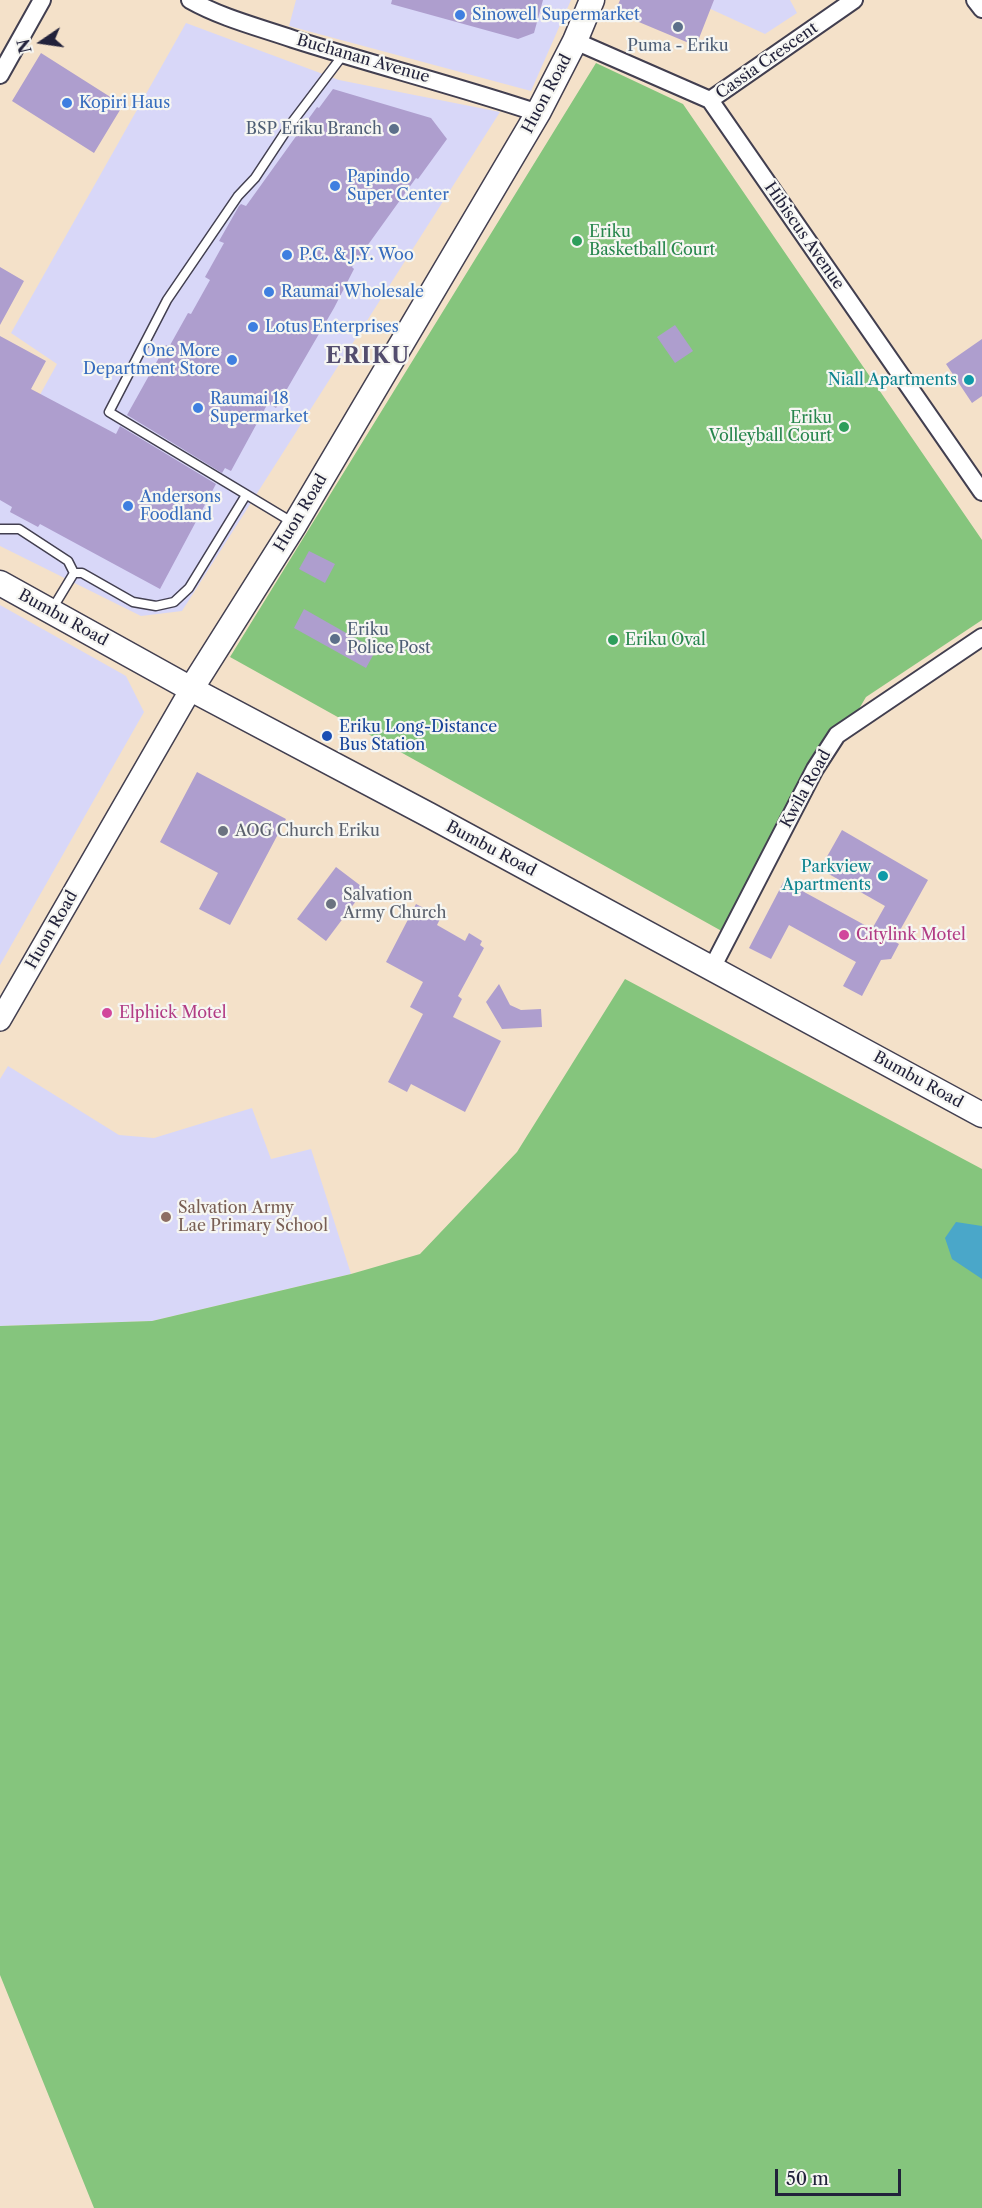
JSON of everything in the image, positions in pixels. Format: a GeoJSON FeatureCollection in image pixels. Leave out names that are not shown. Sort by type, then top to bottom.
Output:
{"type":"FeatureCollection","features":[{"type":"Feature","properties":{"kind":"main road","name":"Huon Road"},"geometry":{"type":"LineString","coordinates":[[191,689],[295,524],[538,113],[575,41],[592,0]]}},
{"type":"Feature","properties":{"kind":"main road","name":"Bumbu Road"},"geometry":{"type":"LineString","coordinates":[[0,583],[191,689],[982,1115]]}},
{"type":"Feature","properties":{"kind":"street"},"geometry":{"type":"LineString","coordinates":[[0,75],[42,0]]}},
{"type":"Feature","properties":{"kind":"street","name":"Buchanan Avenue"},"geometry":{"type":"LineString","coordinates":[[190,0],[211,12],[343,55],[448,84],[538,113]]}},
{"type":"Feature","properties":{"kind":"street","name":"Cassia Crescent"},"geometry":{"type":"LineString","coordinates":[[710,100],[854,0]]}},
{"type":"Feature","properties":{"kind":"street"},"geometry":{"type":"LineString","coordinates":[[975,0],[982,9]]}},
{"type":"Feature","properties":{"kind":"street"},"geometry":{"type":"LineString","coordinates":[[575,41],[710,100]]}},
{"type":"Feature","properties":{"kind":"street","name":"Hibiscus Avenue"},"geometry":{"type":"LineString","coordinates":[[710,100],[982,492]]}},
{"type":"Feature","properties":{"kind":"street","name":"Kwila Road"},"geometry":{"type":"LineString","coordinates":[[712,968],[815,769],[837,735],[982,637]]}},
{"type":"Feature","properties":{"kind":"street","name":"Huon Road"},"geometry":{"type":"LineString","coordinates":[[0,1020],[6,998],[191,689]]}},
{"type":"Feature","properties":{"kind":"lane"},"geometry":{"type":"LineString","coordinates":[[295,524],[109,412],[167,300],[238,196],[255,178],[290,125],[343,55]]}},
{"type":"Feature","properties":{"kind":"lane"},"geometry":{"type":"LineString","coordinates":[[74,573],[82,573],[133,602],[156,606],[174,602],[189,588],[246,495]]}},
{"type":"Feature","properties":{"kind":"lane"},"geometry":{"type":"LineString","coordinates":[[0,529],[19,529],[68,561],[74,573]]}},
{"type":"Feature","properties":{"kind":"lane"},"geometry":{"type":"LineString","coordinates":[[51,611],[74,573]]}},
{"type":"Feature","properties":{"kind":"shaded area"},"geometry":{"type":"Polygon","coordinates":[[[296,0],[571,0],[531,91],[289,26],[296,0]]]}},
{"type":"Feature","properties":{"kind":"shaded area"},"geometry":{"type":"Polygon","coordinates":[[[691,0],[790,0],[797,13],[765,34],[691,0]]]}},
{"type":"Feature","properties":{"kind":"shaded area"},"geometry":{"type":"Polygon","coordinates":[[[186,23],[339,80],[500,112],[182,611],[141,616],[0,546],[0,467],[57,364],[11,333],[186,23]]]}},
{"type":"Feature","properties":{"kind":"shaded area"},"geometry":{"type":"Polygon","coordinates":[[[0,605],[126,676],[144,712],[0,965],[0,605]]]}},
{"type":"Feature","properties":{"kind":"shaded area","name":"Salvation Army Lae Primary School"},"geometry":{"type":"Polygon","coordinates":[[[8,1066],[119,1135],[154,1138],[252,1108],[271,1159],[311,1149],[351,1274],[152,1321],[0,1326],[0,1079],[8,1066]]]}},
{"type":"Feature","properties":{"kind":"green space"},"geometry":{"type":"Polygon","coordinates":[[[596,63],[683,104],[982,540],[982,620],[866,697],[727,934],[230,657],[596,63]]]}},
{"type":"Feature","properties":{"kind":"green space"},"geometry":{"type":"Polygon","coordinates":[[[625,979],[982,1169],[982,2208],[94,2208],[0,1975],[0,1326],[152,1321],[351,1274],[420,1254],[517,1152],[625,979]]]}},
{"type":"Feature","properties":{"kind":"water"},"geometry":{"type":"Polygon","coordinates":[[[956,1222],[982,1226],[982,1279],[952,1259],[945,1238],[956,1222]]]}},
{"type":"Feature","properties":{"kind":"building"},"geometry":{"type":"Polygon","coordinates":[[[392,0],[543,0],[534,33],[518,39],[391,4],[392,0]]]}},
{"type":"Feature","properties":{"kind":"building"},"geometry":{"type":"Polygon","coordinates":[[[620,0],[714,0],[696,46],[615,12],[620,0]]]}},
{"type":"Feature","properties":{"kind":"building","name":"Kopiri Haus"},"geometry":{"type":"Polygon","coordinates":[[[41,53],[123,105],[94,153],[12,101],[41,53]]]}},
{"type":"Feature","properties":{"kind":"building"},"geometry":{"type":"Polygon","coordinates":[[[333,89],[431,118],[447,139],[352,267],[354,269],[334,308],[276,408],[268,403],[231,471],[225,468],[222,473],[127,415],[166,345],[169,347],[210,280],[205,277],[224,243],[219,241],[239,206],[241,204],[246,206],[317,107],[319,108],[333,89]]]}},
{"type":"Feature","properties":{"kind":"building"},"geometry":{"type":"Polygon","coordinates":[[[0,267],[24,281],[0,325],[0,267]]]}},
{"type":"Feature","properties":{"kind":"building"},"geometry":{"type":"Polygon","coordinates":[[[675,325],[693,351],[675,363],[657,337],[675,325]]]}},
{"type":"Feature","properties":{"kind":"building"},"geometry":{"type":"Polygon","coordinates":[[[0,336],[46,361],[31,389],[116,434],[120,426],[216,484],[160,589],[40,524],[38,527],[10,512],[12,507],[0,500],[0,336]]]}},
{"type":"Feature","properties":{"kind":"building","name":"Niall Apartments"},"geometry":{"type":"Polygon","coordinates":[[[982,339],[982,396],[972,403],[946,364],[982,339]]]}},
{"type":"Feature","properties":{"kind":"building"},"geometry":{"type":"Polygon","coordinates":[[[309,551],[335,564],[325,583],[299,569],[309,551]]]}},
{"type":"Feature","properties":{"kind":"building","name":"Eriku Police Post"},"geometry":{"type":"Polygon","coordinates":[[[304,609],[376,650],[366,668],[294,628],[304,609]]]}},
{"type":"Feature","properties":{"kind":"building","name":"AOG Church Eriku"},"geometry":{"type":"Polygon","coordinates":[[[197,772],[286,819],[230,925],[199,909],[218,873],[160,842],[197,772]]]}},
{"type":"Feature","properties":{"kind":"building"},"geometry":{"type":"Polygon","coordinates":[[[842,830],[928,880],[894,941],[899,944],[891,959],[881,960],[862,996],[843,986],[856,962],[789,925],[771,959],[749,948],[784,881],[872,929],[885,906],[820,869],[842,830]]]}},
{"type":"Feature","properties":{"kind":"building","name":"Salvation Army Church"},"geometry":{"type":"Polygon","coordinates":[[[336,867],[365,889],[326,941],[297,919],[336,867]]]}},
{"type":"Feature","properties":{"kind":"building"},"geometry":{"type":"Polygon","coordinates":[[[416,904],[441,917],[437,925],[465,941],[469,933],[482,941],[480,945],[484,948],[458,996],[462,999],[453,1017],[501,1041],[465,1112],[411,1084],[407,1092],[388,1082],[423,1014],[410,1007],[423,982],[386,962],[416,904]]]}},
{"type":"Feature","properties":{"kind":"building"},"geometry":{"type":"Polygon","coordinates":[[[499,984],[510,1005],[521,1010],[541,1009],[542,1027],[502,1029],[486,1002],[499,984]]]}},
{"type":"Feature","properties":{"kind":"place","name":"Sinowell Supermarket"},"geometry":{"type":"Point","coordinates":[460,15]}},
{"type":"Feature","properties":{"kind":"place","name":"Puma - Eriku"},"geometry":{"type":"Point","coordinates":[678,27]}},
{"type":"Feature","properties":{"kind":"place","name":"Kopiri Haus"},"geometry":{"type":"Point","coordinates":[67,103]}},
{"type":"Feature","properties":{"kind":"place","name":"BSP Eriku Branch"},"geometry":{"type":"Point","coordinates":[394,129]}},
{"type":"Feature","properties":{"kind":"place","name":"Papindo Super Center"},"geometry":{"type":"Point","coordinates":[335,186]}},
{"type":"Feature","properties":{"kind":"place","name":"Eriku Basketball Court"},"geometry":{"type":"Point","coordinates":[577,241]}},
{"type":"Feature","properties":{"kind":"place","name":"P.C. & J.Y. Woo"},"geometry":{"type":"Point","coordinates":[287,255]}},
{"type":"Feature","properties":{"kind":"place","name":"Raumai Wholesale"},"geometry":{"type":"Point","coordinates":[269,292]}},
{"type":"Feature","properties":{"kind":"place","name":"Lotus Enterprises"},"geometry":{"type":"Point","coordinates":[253,327]}},
{"type":"Feature","properties":{"kind":"place","name":"One More Department Store"},"geometry":{"type":"Point","coordinates":[232,360]}},
{"type":"Feature","properties":{"kind":"place","name":"Niall Apartments"},"geometry":{"type":"Point","coordinates":[969,380]}},
{"type":"Feature","properties":{"kind":"place","name":"Raumai 18 Supermarket"},"geometry":{"type":"Point","coordinates":[198,408]}},
{"type":"Feature","properties":{"kind":"place","name":"Eriku Volleyball Court"},"geometry":{"type":"Point","coordinates":[844,427]}},
{"type":"Feature","properties":{"kind":"place","name":"Andersons Foodland"},"geometry":{"type":"Point","coordinates":[128,506]}},
{"type":"Feature","properties":{"kind":"place","name":"Eriku Police Post"},"geometry":{"type":"Point","coordinates":[335,639]}},
{"type":"Feature","properties":{"kind":"place","name":"Eriku Oval"},"geometry":{"type":"Point","coordinates":[613,640]}},
{"type":"Feature","properties":{"kind":"place","name":"Eriku Long-Distance Bus Station"},"geometry":{"type":"Point","coordinates":[327,736]}},
{"type":"Feature","properties":{"kind":"place","name":"AOG Church Eriku"},"geometry":{"type":"Point","coordinates":[223,831]}},
{"type":"Feature","properties":{"kind":"place","name":"Parkview Apartments"},"geometry":{"type":"Point","coordinates":[883,876]}},
{"type":"Feature","properties":{"kind":"place","name":"Salvation Army Church"},"geometry":{"type":"Point","coordinates":[331,904]}},
{"type":"Feature","properties":{"kind":"place","name":"Citylink Motel"},"geometry":{"type":"Point","coordinates":[844,935]}},
{"type":"Feature","properties":{"kind":"place","name":"Elphick Motel"},"geometry":{"type":"Point","coordinates":[107,1013]}},
{"type":"Feature","properties":{"kind":"place","name":"Salvation Army Lae Primary School"},"geometry":{"type":"Point","coordinates":[166,1217]}},
{"type":"Feature","properties":{"kind":"district","name":"ERIKU"},"geometry":{"type":"Point","coordinates":[368,357]}}]}
